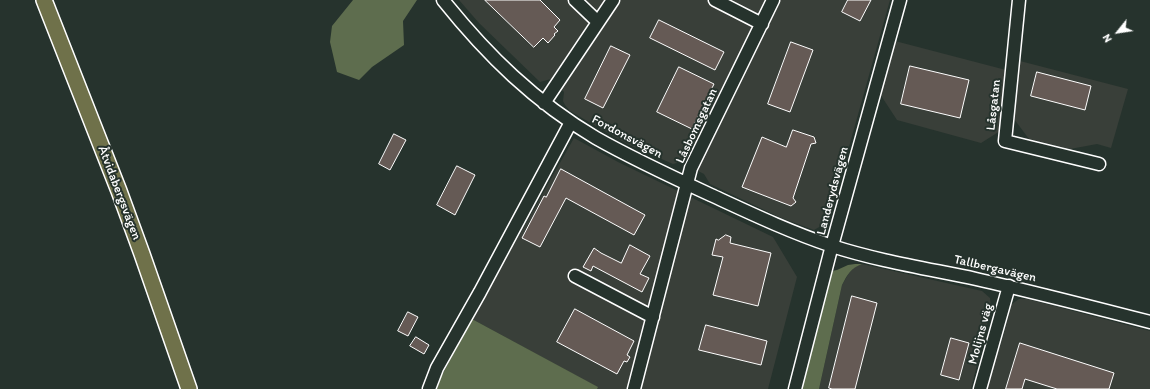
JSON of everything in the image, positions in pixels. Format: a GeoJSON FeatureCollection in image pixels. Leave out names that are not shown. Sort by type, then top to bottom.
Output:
{"type":"FeatureCollection","features":[{"type":"Feature","properties":{"kind":"main road","name":"Åtvidabergsvägen"},"geometry":{"type":"LineString","coordinates":[[44,0],[119,191],[189,389]]}},
{"type":"Feature","properties":{"kind":"main road","name":"Åtvidabergsvägen"},"geometry":{"type":"LineString","coordinates":[[52,0],[105,130],[198,389]]}},
{"type":"Feature","properties":{"kind":"street","name":"Fordonsvägen"},"geometry":{"type":"LineString","coordinates":[[443,0],[486,51],[512,76],[571,122],[597,138],[687,184],[757,216],[832,246]]}},
{"type":"Feature","properties":{"kind":"street"},"geometry":{"type":"LineString","coordinates":[[575,0],[598,22]]}},
{"type":"Feature","properties":{"kind":"street"},"geometry":{"type":"LineString","coordinates":[[544,102],[613,0]]}},
{"type":"Feature","properties":{"kind":"street"},"geometry":{"type":"LineString","coordinates":[[715,0],[762,24]]}},
{"type":"Feature","properties":{"kind":"street","name":"Låsbomsgatan"},"geometry":{"type":"LineString","coordinates":[[634,389],[691,168],[773,0]]}},
{"type":"Feature","properties":{"kind":"street","name":"Landerydsvägen"},"geometry":{"type":"LineString","coordinates":[[795,389],[832,246],[900,0]]}},
{"type":"Feature","properties":{"kind":"street","name":"Låsgatan"},"geometry":{"type":"LineString","coordinates":[[1019,0],[1005,141],[1099,164]]}},
{"type":"Feature","properties":{"kind":"street"},"geometry":{"type":"LineString","coordinates":[[429,389],[437,368],[480,292],[571,122]]}},
{"type":"Feature","properties":{"kind":"street","name":"Tallbergavägen"},"geometry":{"type":"LineString","coordinates":[[832,246],[875,257],[1009,286],[1150,322]]}},
{"type":"Feature","properties":{"kind":"street"},"geometry":{"type":"LineString","coordinates":[[575,276],[653,317]]}},
{"type":"Feature","properties":{"kind":"street","name":"Molijns väg"},"geometry":{"type":"LineString","coordinates":[[980,389],[1009,286]]}},
{"type":"Feature","properties":{"kind":"shaded area"},"geometry":{"type":"Polygon","coordinates":[[[459,0],[890,0],[828,222],[814,230],[779,217],[710,184],[704,174],[680,162],[673,164],[627,144],[570,111],[563,101],[564,92],[562,90],[606,23],[594,17],[551,79],[540,82],[479,23],[459,0]]]}},
{"type":"Feature","properties":{"kind":"shaded area"},"geometry":{"type":"Polygon","coordinates":[[[895,41],[1006,70],[1000,131],[981,143],[897,120],[880,94],[895,41]]]}},
{"type":"Feature","properties":{"kind":"shaded area"},"geometry":{"type":"Polygon","coordinates":[[[1020,61],[1128,89],[1111,148],[1097,144],[1070,149],[1029,139],[1011,115],[1020,61]]]}},
{"type":"Feature","properties":{"kind":"shaded area"},"geometry":{"type":"Polygon","coordinates":[[[574,138],[618,162],[773,237],[797,277],[768,389],[597,389],[597,387],[472,319],[574,138]]]}},
{"type":"Feature","properties":{"kind":"shaded area"},"geometry":{"type":"Polygon","coordinates":[[[862,264],[982,291],[990,298],[991,307],[971,389],[819,389],[842,285],[849,273],[855,267],[862,264]]]}},
{"type":"Feature","properties":{"kind":"shaded area"},"geometry":{"type":"Polygon","coordinates":[[[1019,299],[1027,299],[1150,331],[1150,389],[987,389],[996,350],[1000,347],[1009,315],[1009,306],[1019,299]]]}},
{"type":"Feature","properties":{"kind":"green space"},"geometry":{"type":"Polygon","coordinates":[[[353,0],[417,0],[403,21],[404,45],[372,67],[359,80],[337,72],[330,42],[332,26],[353,0]]]}},
{"type":"Feature","properties":{"kind":"green space"},"geometry":{"type":"Polygon","coordinates":[[[855,264],[862,264],[850,272],[842,285],[819,389],[801,389],[832,271],[855,264]]]}},
{"type":"Feature","properties":{"kind":"green space"},"geometry":{"type":"Polygon","coordinates":[[[472,319],[598,387],[597,389],[437,389],[441,377],[472,319]]]}},
{"type":"Feature","properties":{"kind":"building"},"geometry":{"type":"Polygon","coordinates":[[[485,0],[540,0],[560,20],[554,27],[558,31],[548,43],[543,38],[534,47],[485,0]]]}},
{"type":"Feature","properties":{"kind":"building"},"geometry":{"type":"Polygon","coordinates":[[[848,0],[871,0],[860,21],[842,12],[848,0]]]}},
{"type":"Feature","properties":{"kind":"building"},"geometry":{"type":"Polygon","coordinates":[[[659,20],[724,52],[715,70],[650,38],[659,20]]]}},
{"type":"Feature","properties":{"kind":"building"},"geometry":{"type":"Polygon","coordinates":[[[791,42],[813,50],[790,112],[768,104],[791,42]]]}},
{"type":"Feature","properties":{"kind":"building"},"geometry":{"type":"Polygon","coordinates":[[[611,46],[630,55],[603,108],[585,99],[611,46]]]}},
{"type":"Feature","properties":{"kind":"building"},"geometry":{"type":"Polygon","coordinates":[[[910,66],[969,80],[960,118],[901,104],[910,66]]]}},
{"type":"Feature","properties":{"kind":"building"},"geometry":{"type":"Polygon","coordinates":[[[679,67],[714,84],[692,129],[657,112],[679,67]]]}},
{"type":"Feature","properties":{"kind":"building"},"geometry":{"type":"Polygon","coordinates":[[[1037,72],[1091,86],[1085,110],[1031,96],[1037,72]]]}},
{"type":"Feature","properties":{"kind":"building"},"geometry":{"type":"Polygon","coordinates":[[[793,130],[814,137],[816,143],[811,144],[793,198],[796,202],[791,206],[742,187],[762,137],[786,147],[793,130]]]}},
{"type":"Feature","properties":{"kind":"building"},"geometry":{"type":"Polygon","coordinates":[[[394,134],[406,140],[390,170],[379,164],[394,134]]]}},
{"type":"Feature","properties":{"kind":"building"},"geometry":{"type":"Polygon","coordinates":[[[457,166],[475,175],[455,215],[437,205],[457,166]]]}},
{"type":"Feature","properties":{"kind":"building"},"geometry":{"type":"Polygon","coordinates":[[[561,169],[645,215],[634,235],[566,198],[540,247],[522,238],[544,196],[546,197],[561,169]]]}},
{"type":"Feature","properties":{"kind":"building"},"geometry":{"type":"Polygon","coordinates":[[[726,235],[731,237],[730,243],[771,253],[758,306],[713,295],[723,257],[712,255],[716,239],[718,240],[726,235]]]}},
{"type":"Feature","properties":{"kind":"building"},"geometry":{"type":"Polygon","coordinates":[[[630,245],[650,256],[640,274],[649,278],[642,292],[593,266],[591,271],[583,267],[594,248],[621,263],[630,245]]]}},
{"type":"Feature","properties":{"kind":"building"},"geometry":{"type":"Polygon","coordinates":[[[852,296],[877,303],[855,389],[832,389],[829,388],[852,296]]]}},
{"type":"Feature","properties":{"kind":"building"},"geometry":{"type":"Polygon","coordinates":[[[575,309],[634,341],[627,355],[630,357],[627,362],[624,361],[617,374],[557,342],[575,309]]]}},
{"type":"Feature","properties":{"kind":"building"},"geometry":{"type":"Polygon","coordinates":[[[408,312],[418,317],[408,336],[398,331],[408,312]]]}},
{"type":"Feature","properties":{"kind":"building"},"geometry":{"type":"Polygon","coordinates":[[[706,325],[767,341],[761,365],[699,350],[706,325]]]}},
{"type":"Feature","properties":{"kind":"building"},"geometry":{"type":"Polygon","coordinates":[[[416,337],[429,345],[424,354],[410,346],[416,337]]]}},
{"type":"Feature","properties":{"kind":"building"},"geometry":{"type":"Polygon","coordinates":[[[951,338],[969,343],[959,380],[941,375],[951,338]]]}},
{"type":"Feature","properties":{"kind":"building"},"geometry":{"type":"Polygon","coordinates":[[[1020,343],[1114,373],[1109,389],[1057,389],[1025,379],[1022,389],[1006,389],[1020,343]]]}}]}
